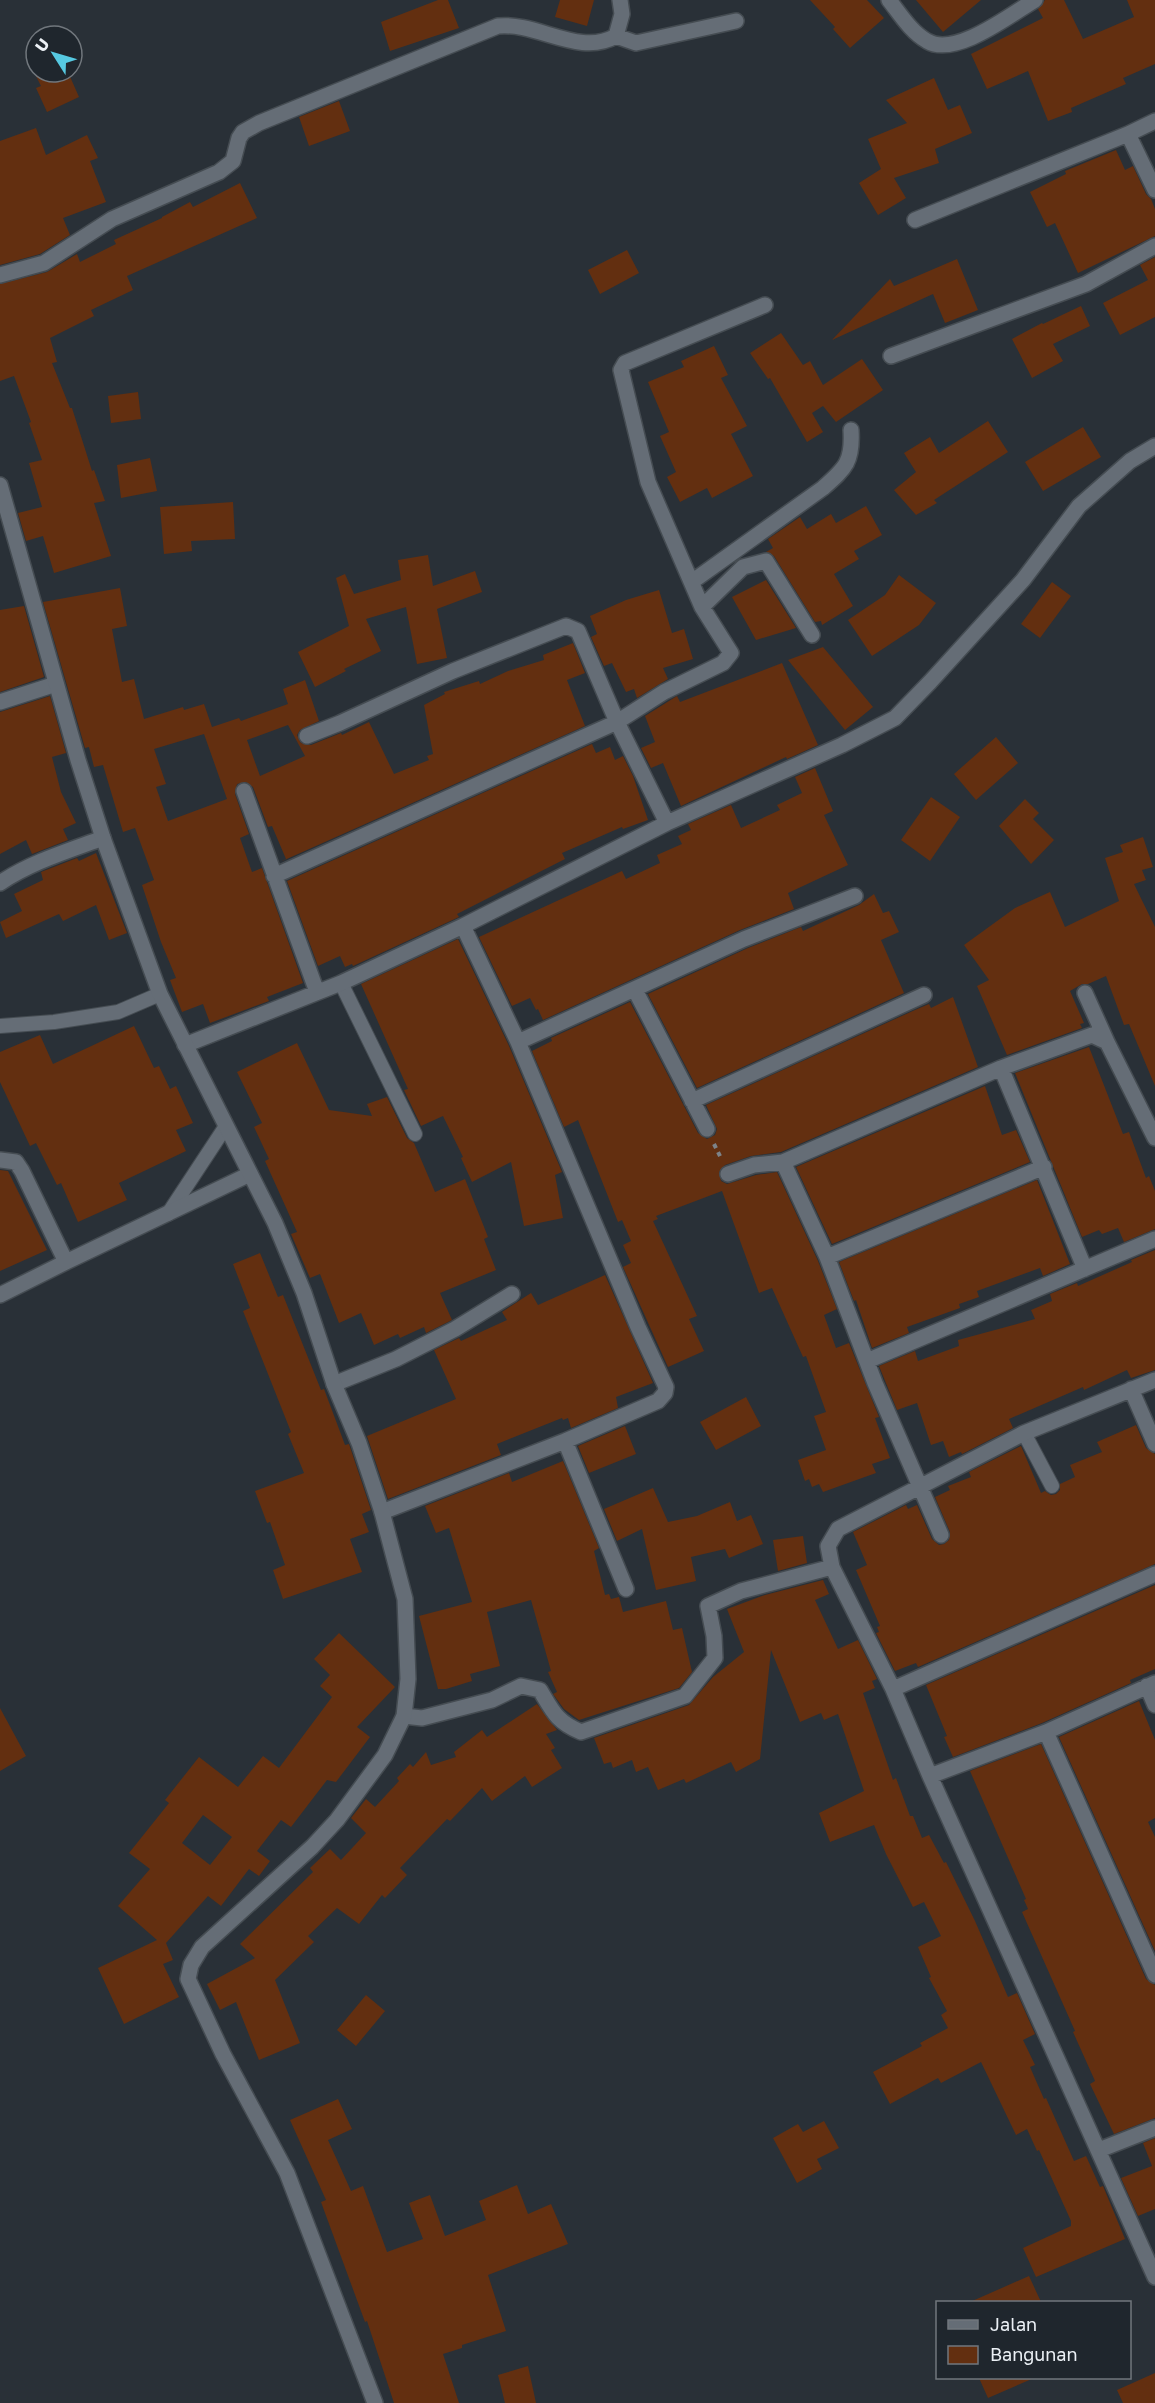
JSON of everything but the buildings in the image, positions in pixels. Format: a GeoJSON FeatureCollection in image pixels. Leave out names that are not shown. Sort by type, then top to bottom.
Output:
{"type":"FeatureCollection","features":[{"type":"Feature","properties":{"kind":"street"},"geometry":{"type":"LineString","coordinates":[[0,275],[44,263],[112,219],[219,172],[233,161],[239,138],[249,128],[498,26],[513,25],[590,44],[604,43],[616,36],[622,14],[620,0]]}},
{"type":"Feature","properties":{"kind":"street"},"geometry":{"type":"LineString","coordinates":[[889,0],[914,31],[928,42],[942,47],[968,40],[1035,0]]}},
{"type":"Feature","properties":{"kind":"street"},"geometry":{"type":"LineString","coordinates":[[616,36],[636,43],[736,21]]}},
{"type":"Feature","properties":{"kind":"street"},"geometry":{"type":"LineString","coordinates":[[915,220],[1155,121]]}},
{"type":"Feature","properties":{"kind":"street"},"geometry":{"type":"LineString","coordinates":[[1128,134],[1155,190]]}},
{"type":"Feature","properties":{"kind":"street"},"geometry":{"type":"LineString","coordinates":[[891,356],[1086,284],[1155,246]]}},
{"type":"Feature","properties":{"kind":"street"},"geometry":{"type":"LineString","coordinates":[[274,876],[617,722],[664,692],[723,663],[728,658],[731,653],[702,607],[693,581],[648,482],[621,370],[625,363],[765,305]]}},
{"type":"Feature","properties":{"kind":"street"},"geometry":{"type":"LineString","coordinates":[[693,581],[823,488],[840,473],[852,452],[851,430]]}},
{"type":"Feature","properties":{"kind":"street"},"geometry":{"type":"LineString","coordinates":[[185,1045],[341,983],[463,926],[667,824],[842,745],[895,718],[1023,580],[1079,506],[1130,461],[1155,446]]}},
{"type":"Feature","properties":{"kind":"street"},"geometry":{"type":"LineString","coordinates":[[1,495],[103,838],[160,994],[275,1223],[304,1293],[334,1384],[359,1443],[382,1512],[405,1599],[408,1679],[404,1716],[385,1755],[337,1820],[312,1848],[202,1947],[191,1965],[188,1979],[223,2054],[287,2173],[375,2403]]}},
{"type":"Feature","properties":{"kind":"street"},"geometry":{"type":"LineString","coordinates":[[702,607],[743,567],[766,561],[812,635]]}},
{"type":"Feature","properties":{"kind":"street"},"geometry":{"type":"LineString","coordinates":[[307,736],[453,671],[566,626],[578,631],[617,722],[667,824]]}},
{"type":"Feature","properties":{"kind":"street"},"geometry":{"type":"LineString","coordinates":[[0,702],[56,684]]}},
{"type":"Feature","properties":{"kind":"street"},"geometry":{"type":"LineString","coordinates":[[244,791],[317,992]]}},
{"type":"Feature","properties":{"kind":"street"},"geometry":{"type":"LineString","coordinates":[[0,883],[13,874],[103,838]]}},
{"type":"Feature","properties":{"kind":"street"},"geometry":{"type":"LineString","coordinates":[[518,1042],[744,939],[855,896]]}},
{"type":"Feature","properties":{"kind":"street"},"geometry":{"type":"LineString","coordinates":[[382,1512],[565,1441],[658,1401],[665,1393],[666,1387],[638,1327],[518,1042],[463,926]]}},
{"type":"Feature","properties":{"kind":"street"},"geometry":{"type":"LineString","coordinates":[[635,990],[707,1129]]}},
{"type":"Feature","properties":{"kind":"street"},"geometry":{"type":"LineString","coordinates":[[1085,993],[1107,1042],[1154,1131]]}},
{"type":"Feature","properties":{"kind":"street"},"geometry":{"type":"LineString","coordinates":[[692,1101],[924,995]]}},
{"type":"Feature","properties":{"kind":"street"},"geometry":{"type":"LineString","coordinates":[[728,1174],[754,1165],[783,1162],[1001,1068],[1092,1035],[1107,1042]]}},
{"type":"Feature","properties":{"kind":"street"},"geometry":{"type":"LineString","coordinates":[[1001,1068],[1085,1269]]}},
{"type":"Feature","properties":{"kind":"street"},"geometry":{"type":"LineString","coordinates":[[0,1160],[16,1162],[22,1171],[66,1262]]}},
{"type":"Feature","properties":{"kind":"street"},"geometry":{"type":"LineString","coordinates":[[783,1162],[827,1257],[918,1486],[941,1535]]}},
{"type":"Feature","properties":{"kind":"street"},"geometry":{"type":"LineString","coordinates":[[827,1257],[1044,1167]]}},
{"type":"Feature","properties":{"kind":"street"},"geometry":{"type":"LineString","coordinates":[[0,1294],[250,1174]]}},
{"type":"Feature","properties":{"kind":"street"},"geometry":{"type":"LineString","coordinates":[[867,1361],[1155,1239]]}},
{"type":"Feature","properties":{"kind":"street"},"geometry":{"type":"LineString","coordinates":[[334,1384],[396,1359],[454,1329],[512,1294]]}},
{"type":"Feature","properties":{"kind":"street"},"geometry":{"type":"LineString","coordinates":[[1155,1380],[1024,1433],[918,1486],[838,1529],[828,1546],[832,1567],[893,1689],[1155,2277]]}},
{"type":"Feature","properties":{"kind":"street"},"geometry":{"type":"LineString","coordinates":[[1131,1389],[1155,1444]]}},
{"type":"Feature","properties":{"kind":"street"},"geometry":{"type":"LineString","coordinates":[[565,1441],[626,1589]]}},
{"type":"Feature","properties":{"kind":"street"},"geometry":{"type":"LineString","coordinates":[[404,1716],[422,1718],[492,1700],[521,1686],[540,1690],[555,1715],[565,1725],[581,1732],[686,1696],[715,1658],[714,1635],[708,1606],[741,1591],[832,1567]]}},
{"type":"Feature","properties":{"kind":"street"},"geometry":{"type":"LineString","coordinates":[[893,1689],[1155,1574]]}},
{"type":"Feature","properties":{"kind":"street"},"geometry":{"type":"LineString","coordinates":[[930,1776],[1046,1732],[1151,1684],[1155,1705]]}},
{"type":"Feature","properties":{"kind":"street"},"geometry":{"type":"LineString","coordinates":[[1046,1732],[1155,1975]]}},
{"type":"Feature","properties":{"kind":"street"},"geometry":{"type":"LineString","coordinates":[[1099,2150],[1155,2128]]}},
{"type":"Feature","properties":{"kind":"lane"},"geometry":{"type":"LineString","coordinates":[[341,983],[415,1134]]}},
{"type":"Feature","properties":{"kind":"lane"},"geometry":{"type":"LineString","coordinates":[[0,1026],[54,1022],[118,1012],[160,994]]}},
{"type":"Feature","properties":{"kind":"lane"},"geometry":{"type":"LineString","coordinates":[[168,1214],[226,1126]]}},
{"type":"Feature","properties":{"kind":"lane"},"geometry":{"type":"LineString","coordinates":[[1024,1433],[1052,1485]]}},
{"type":"Feature","properties":{"kind":"path"},"geometry":{"type":"LineString","coordinates":[[707,1129],[728,1174]]}}]}
